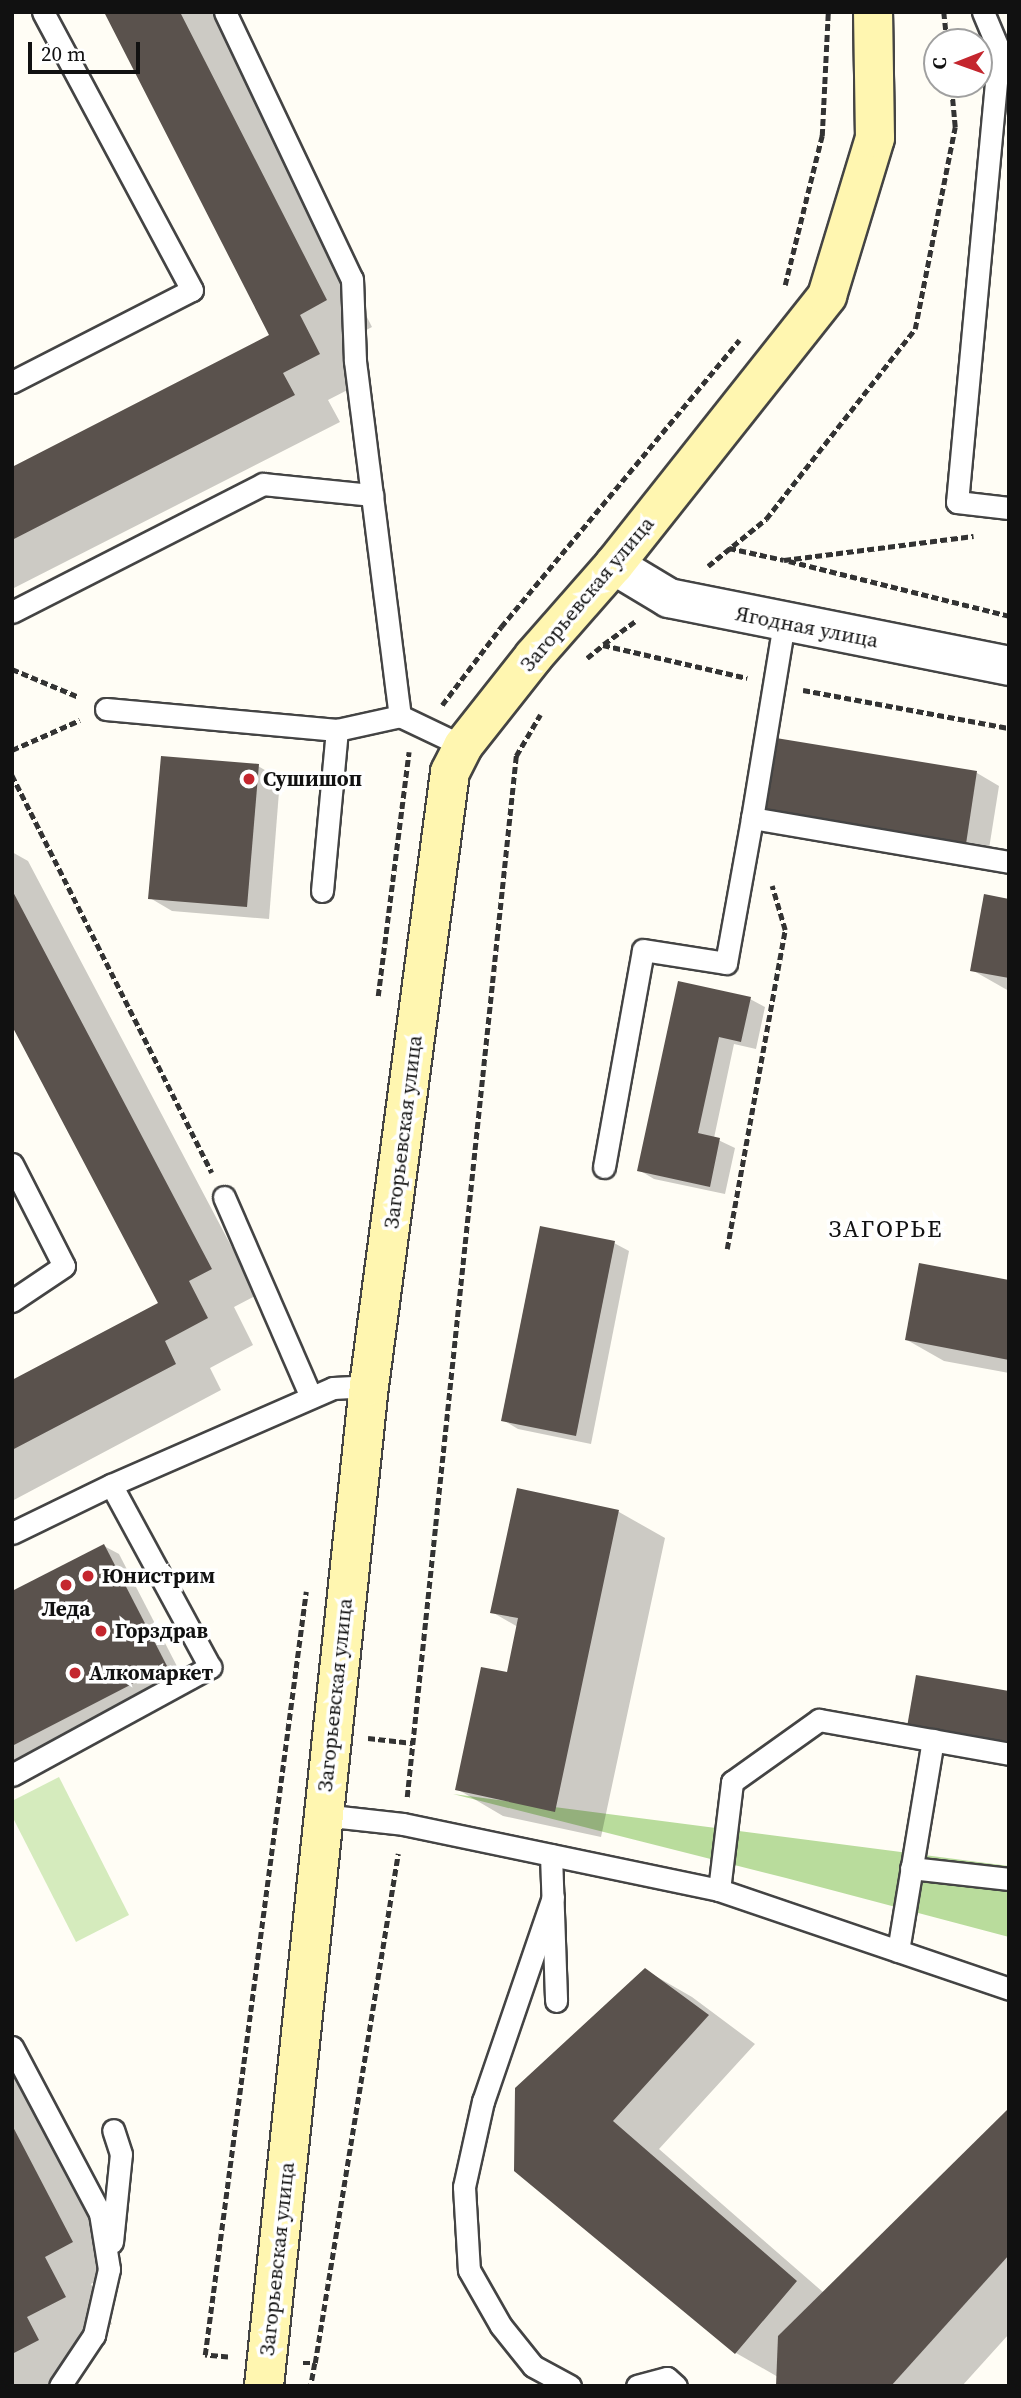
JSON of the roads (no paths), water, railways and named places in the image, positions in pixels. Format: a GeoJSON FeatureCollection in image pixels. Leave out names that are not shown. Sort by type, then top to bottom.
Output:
{"type":"FeatureCollection","features":[{"type":"Feature","properties":{"kind":"street","name":"Загорьевская улица"},"geometry":{"type":"LineString","coordinates":[[264,2386],[369,1386],[450,772],[463,747],[534,656],[614,565],[827,296],[875,138],[873,12]]}},
{"type":"Feature","properties":{"kind":"street","name":"Ягодная улица"},"geometry":{"type":"LineString","coordinates":[[614,565],[668,598],[1009,666]]}},
{"type":"Feature","properties":{"kind":"lane"},"geometry":{"type":"LineString","coordinates":[[12,382],[192,290],[43,12]]}},
{"type":"Feature","properties":{"kind":"lane"},"geometry":{"type":"LineString","coordinates":[[225,12],[352,279],[355,361],[400,716]]}},
{"type":"Feature","properties":{"kind":"lane"},"geometry":{"type":"LineString","coordinates":[[983,12],[999,50],[957,502],[1009,508]]}},
{"type":"Feature","properties":{"kind":"lane"},"geometry":{"type":"LineString","coordinates":[[12,612],[262,484],[372,495]]}},
{"type":"Feature","properties":{"kind":"lane"},"geometry":{"type":"LineString","coordinates":[[604,1167],[643,950],[726,963],[785,623]]}},
{"type":"Feature","properties":{"kind":"lane"},"geometry":{"type":"LineString","coordinates":[[106,709],[337,730],[400,716],[463,747]]}},
{"type":"Feature","properties":{"kind":"lane"},"geometry":{"type":"LineString","coordinates":[[322,891],[337,730]]}},
{"type":"Feature","properties":{"kind":"lane"},"geometry":{"type":"LineString","coordinates":[[752,818],[1009,862]]}},
{"type":"Feature","properties":{"kind":"lane"},"geometry":{"type":"LineString","coordinates":[[12,1164],[64,1266],[12,1301]]}},
{"type":"Feature","properties":{"kind":"lane"},"geometry":{"type":"LineString","coordinates":[[224,1197],[311,1397]]}},
{"type":"Feature","properties":{"kind":"lane"},"geometry":{"type":"LineString","coordinates":[[12,1533],[111,1485],[311,1397],[333,1388],[369,1386]]}},
{"type":"Feature","properties":{"kind":"lane"},"geometry":{"type":"LineString","coordinates":[[12,1774],[209,1667],[111,1485]]}},
{"type":"Feature","properties":{"kind":"lane"},"geometry":{"type":"LineString","coordinates":[[719,1890],[732,1782],[819,1720],[1009,1754]]}},
{"type":"Feature","properties":{"kind":"lane"},"geometry":{"type":"LineString","coordinates":[[898,1951],[933,1740]]}},
{"type":"Feature","properties":{"kind":"lane"},"geometry":{"type":"LineString","coordinates":[[322,1815],[403,1824],[719,1890],[1009,1989]]}},
{"type":"Feature","properties":{"kind":"lane"},"geometry":{"type":"LineString","coordinates":[[551,1855],[556,2001]]}},
{"type":"Feature","properties":{"kind":"lane"},"geometry":{"type":"LineString","coordinates":[[911,1868],[1009,1879]]}},
{"type":"Feature","properties":{"kind":"lane"},"geometry":{"type":"LineString","coordinates":[[553,1896],[483,2101],[464,2187],[469,2270],[501,2326],[533,2366],[570,2386]]}},
{"type":"Feature","properties":{"kind":"lane"},"geometry":{"type":"LineString","coordinates":[[12,2047],[100,2213],[109,2269]]}},
{"type":"Feature","properties":{"kind":"lane"},"geometry":{"type":"LineString","coordinates":[[60,2386],[94,2335],[109,2269],[121,2154],[113,2130]]}},
{"type":"Feature","properties":{"kind":"lane"},"geometry":{"type":"LineString","coordinates":[[636,2386],[667,2378],[676,2386]]}},
{"type":"Feature","properties":{"kind":"place","name":"Сушишоп"},"geometry":{"type":"Point","coordinates":[249,779]}},
{"type":"Feature","properties":{"kind":"place","name":"Юнистрим"},"geometry":{"type":"Point","coordinates":[88,1576]}},
{"type":"Feature","properties":{"kind":"place","name":"Леда"},"geometry":{"type":"Point","coordinates":[66,1585]}},
{"type":"Feature","properties":{"kind":"place","name":"Горздрав"},"geometry":{"type":"Point","coordinates":[101,1631]}},
{"type":"Feature","properties":{"kind":"place","name":"Алкомаркет"},"geometry":{"type":"Point","coordinates":[75,1673]}},
{"type":"Feature","properties":{"kind":"district","name":"ЗАГОРЬЕ"},"geometry":{"type":"Point","coordinates":[886,1229]}}]}
